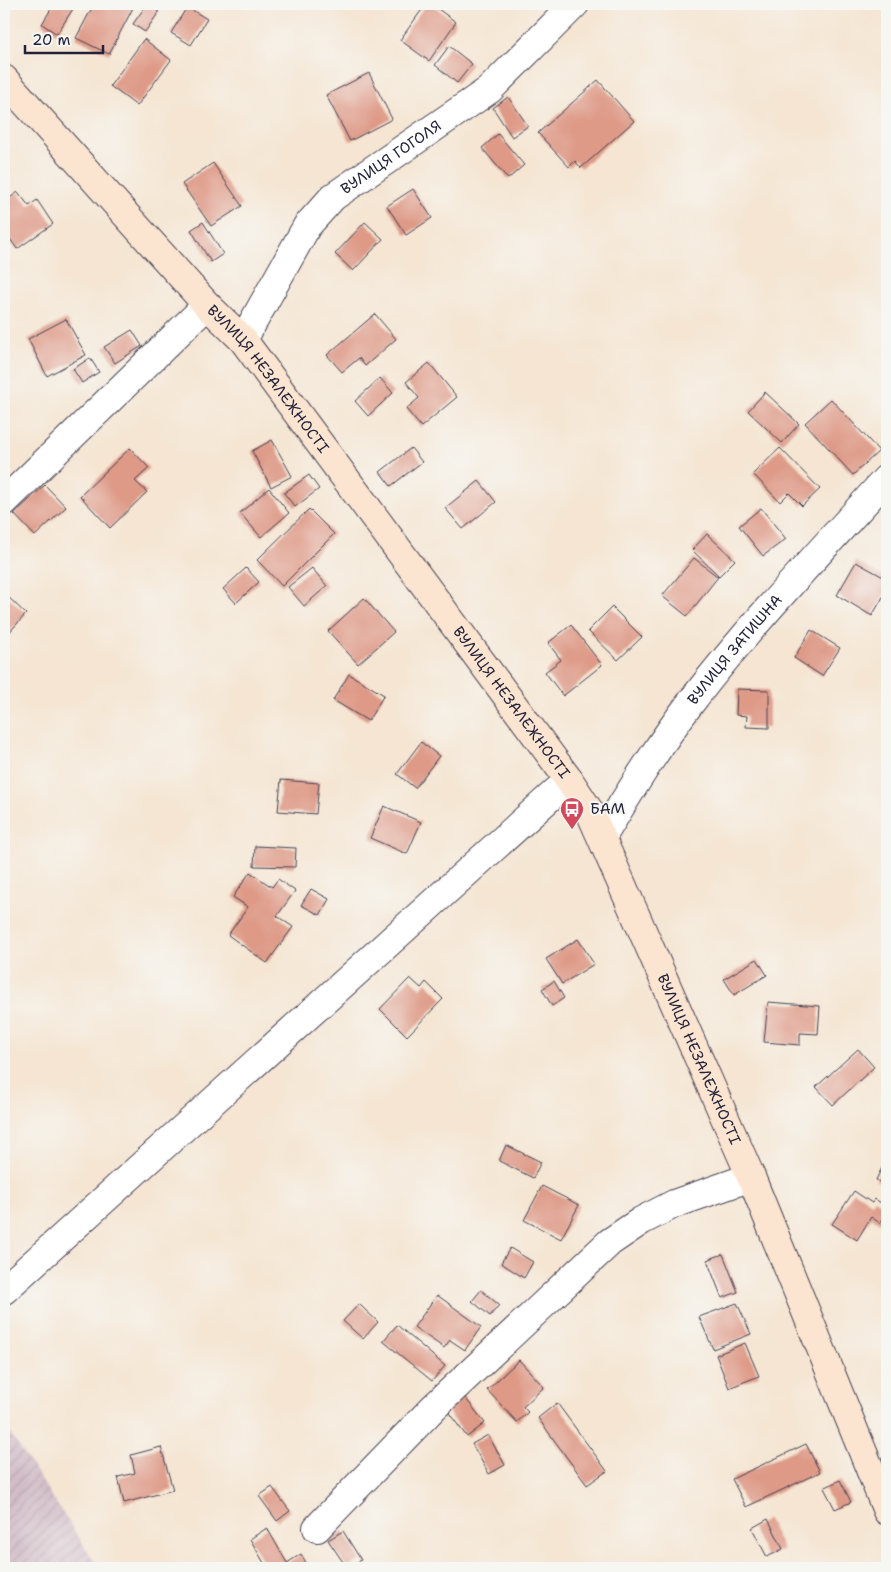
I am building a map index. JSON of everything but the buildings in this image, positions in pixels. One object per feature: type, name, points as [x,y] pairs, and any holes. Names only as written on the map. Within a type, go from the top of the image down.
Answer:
[{"type":"street","name":"ВУЛИЦЯ ГОГОЛЯ","points":[[243,340],[307,226],[334,196],[489,90],[575,4]]},
{"type":"street","name":"ВУЛИЦЯ НЕЗАЛЕЖНОСТІ","points":[[4,80],[207,305],[243,340],[569,780],[590,812],[751,1177],[886,1503]]},
{"type":"street","points":[[4,502],[207,305]]},
{"type":"street","name":"ВУЛИЦЯ ЗАТИШНА","points":[[602,837],[650,760],[693,700],[780,597],[887,478]]},
{"type":"street","points":[[4,1290],[569,780]]},
{"type":"street","points":[[317,1528],[434,1407],[610,1242],[640,1221],[674,1204],[751,1177]]},
{"type":"shaded area","points":[[4,1424],[99,1568],[4,1568]]},
{"type":"place","name":"БАМ","points":[[572,830]]}]
